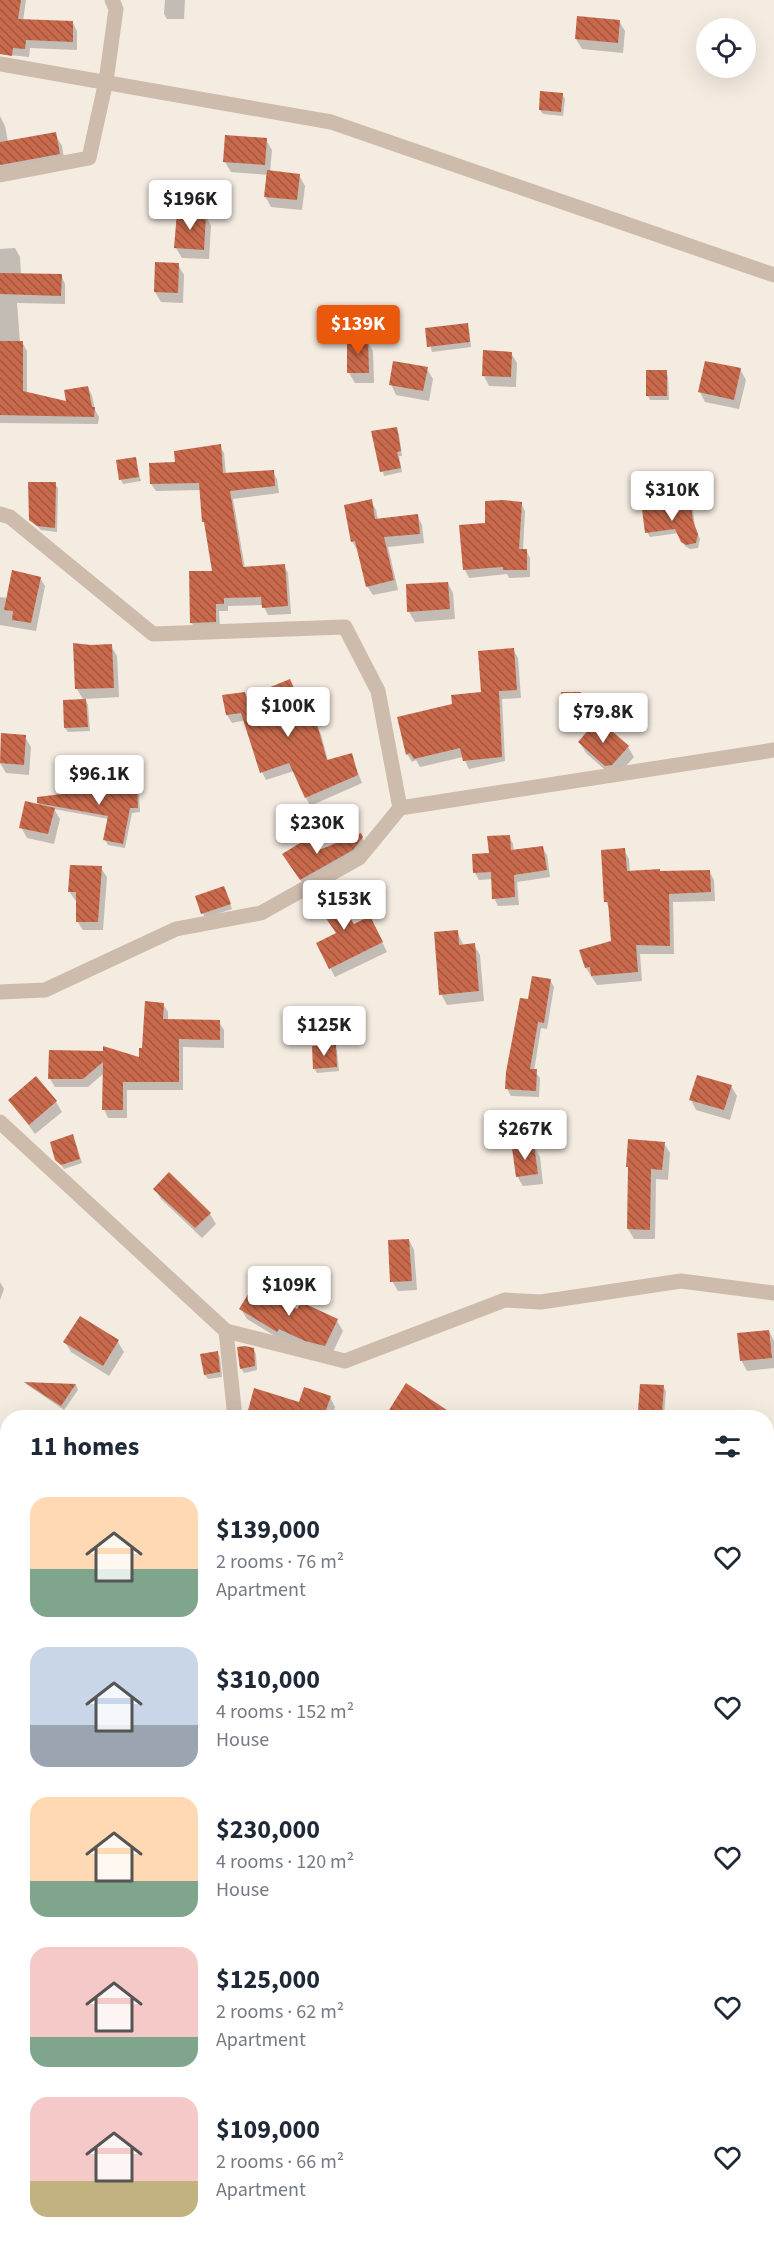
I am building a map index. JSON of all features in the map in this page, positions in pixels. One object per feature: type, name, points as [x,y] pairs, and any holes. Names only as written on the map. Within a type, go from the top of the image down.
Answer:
[{"type":"street","points":[[0,175],[89,158],[106,81],[116,9],[112,0]]},
{"type":"street","points":[[0,64],[331,122],[774,275]]},
{"type":"street","points":[[0,514],[10,517],[153,634],[345,627],[378,691],[400,808]]},
{"type":"street","points":[[0,992],[45,990],[176,929],[261,913],[359,858],[400,808],[774,750]]},
{"type":"street","points":[[0,1122],[226,1331],[345,1361],[505,1300],[541,1302],[681,1281],[774,1293]]},
{"type":"street","points":[[226,1331],[234,1410]]},
{"type":"building","points":[[0,0],[21,0],[18,19],[73,21],[73,42],[26,40],[25,49],[13,48],[12,56],[0,54]]},
{"type":"building","points":[[577,16],[620,20],[618,43],[575,39]]},
{"type":"building","points":[[540,91],[563,93],[561,112],[539,110]]},
{"type":"building","points":[[56,132],[60,154],[0,165],[0,142]]},
{"type":"building","points":[[225,135],[267,138],[265,165],[223,162]]},
{"type":"building","points":[[267,170],[300,174],[297,200],[264,197]]},
{"type":"building","points":[[177,212],[206,215],[204,250],[174,248]]},
{"type":"building","points":[[155,262],[179,263],[178,293],[154,292]]},
{"type":"building","points":[[0,273],[62,274],[61,296],[0,294]]},
{"type":"building","points":[[468,323],[470,342],[427,347],[425,328]]},
{"type":"building","points":[[347,339],[368,339],[369,373],[347,373]]},
{"type":"building","points":[[0,341],[23,341],[23,391],[66,401],[64,390],[88,386],[92,407],[95,407],[94,417],[0,415]]},
{"type":"building","points":[[483,350],[512,352],[511,377],[482,376]]},
{"type":"building","points":[[393,361],[428,367],[423,391],[389,385]]},
{"type":"building","points":[[705,361],[741,368],[734,400],[698,392]]},
{"type":"building","points":[[646,370],[667,370],[667,396],[646,396]]},
{"type":"building","points":[[397,427],[401,451],[397,452],[401,468],[380,472],[371,431]]},
{"type":"building","points":[[221,444],[223,473],[274,470],[275,486],[230,491],[243,567],[285,564],[288,606],[262,608],[261,597],[224,598],[224,604],[216,604],[216,622],[190,623],[189,571],[212,571],[204,522],[202,522],[199,483],[150,484],[149,463],[175,462],[174,451]]},
{"type":"building","points":[[136,457],[139,477],[119,480],[116,460]]},
{"type":"building","points":[[28,482],[56,482],[55,528],[37,526],[29,520]]},
{"type":"building","points":[[372,499],[375,519],[418,514],[420,534],[384,537],[394,580],[366,587],[355,541],[351,542],[344,505]]},
{"type":"building","points":[[485,501],[522,502],[519,549],[527,549],[527,570],[503,570],[503,567],[463,570],[459,525],[485,523]]},
{"type":"building","points":[[691,505],[693,521],[698,534],[696,543],[686,545],[681,542],[675,529],[645,533],[642,509]]},
{"type":"building","points":[[12,570],[41,577],[31,623],[12,620],[13,611],[4,610]]},
{"type":"building","points":[[448,582],[450,609],[407,612],[406,584]]},
{"type":"building","points":[[73,643],[112,644],[114,688],[75,689]]},
{"type":"building","points":[[514,648],[517,690],[499,691],[502,757],[463,761],[460,748],[414,759],[410,753],[406,755],[397,717],[452,704],[451,695],[481,692],[478,651]]},
{"type":"building","points":[[290,679],[311,726],[317,724],[327,760],[352,753],[358,775],[305,798],[289,763],[260,773],[241,713],[226,715],[222,695],[245,692],[246,697]]},
{"type":"building","points":[[561,692],[581,692],[582,711],[562,712]]},
{"type":"building","points":[[86,699],[88,727],[64,728],[63,700]]},
{"type":"building","points":[[598,719],[629,746],[612,765],[605,766],[578,742]]},
{"type":"building","points":[[1,733],[26,735],[24,765],[0,763]]},
{"type":"building","points":[[64,782],[83,786],[82,792],[137,787],[138,808],[130,808],[123,844],[103,840],[108,816],[37,803],[37,797],[62,794]]},
{"type":"building","points":[[25,801],[55,808],[48,834],[19,828]]},
{"type":"building","points":[[361,833],[363,837],[353,850],[300,880],[282,854],[310,837],[319,850]]},
{"type":"building","points":[[510,835],[511,850],[543,846],[547,870],[514,875],[515,897],[492,899],[491,872],[473,873],[472,854],[489,853],[487,836]]},
{"type":"building","points":[[625,848],[627,871],[710,870],[711,892],[669,894],[670,946],[636,945],[638,972],[591,976],[590,967],[585,968],[579,950],[611,941],[608,902],[604,902],[601,850]]},
{"type":"building","points":[[70,865],[102,866],[98,922],[76,922],[76,892],[68,892]]},
{"type":"building","points":[[224,886],[231,904],[201,914],[195,896]]},
{"type":"building","points":[[329,886],[354,924],[370,916],[383,942],[329,969],[316,943],[336,933],[311,896]]},
{"type":"building","points":[[458,930],[459,945],[475,943],[479,991],[439,995],[434,932]]},
{"type":"building","points":[[532,976],[551,979],[544,1023],[538,1022],[530,1069],[537,1069],[536,1091],[505,1089],[520,998],[528,999]]},
{"type":"building","points":[[145,1001],[164,1003],[163,1019],[220,1020],[220,1040],[179,1039],[179,1082],[123,1082],[123,1110],[102,1110],[103,1062],[83,1079],[48,1079],[49,1050],[103,1051],[103,1046],[139,1057],[139,1048],[142,1048]]},
{"type":"building","points":[[336,1045],[337,1067],[313,1069],[312,1046]]},
{"type":"building","points":[[697,1075],[732,1085],[724,1110],[689,1100]]},
{"type":"building","points":[[36,1076],[57,1101],[29,1125],[8,1100]]},
{"type":"building","points":[[73,1134],[80,1159],[61,1165],[55,1160],[50,1142]]},
{"type":"building","points":[[628,1139],[665,1142],[662,1170],[651,1169],[650,1230],[627,1229]]},
{"type":"building","points":[[534,1145],[538,1174],[516,1177],[512,1148]]},
{"type":"building","points":[[169,1172],[211,1213],[195,1228],[153,1189]]},
{"type":"building","points":[[409,1239],[412,1281],[390,1282],[388,1240]]},
{"type":"building","points":[[255,1283],[297,1309],[301,1302],[338,1319],[325,1346],[305,1341],[279,1329],[277,1332],[239,1309]]},
{"type":"building","points":[[80,1316],[119,1340],[103,1366],[63,1342]]},
{"type":"building","points":[[769,1330],[772,1358],[740,1361],[737,1333]]},
{"type":"building","points":[[237,1347],[254,1348],[255,1366],[240,1369]]},
{"type":"building","points":[[218,1351],[220,1372],[204,1375],[200,1354]]},
{"type":"building","points":[[24,1382],[76,1384],[61,1406]]},
{"type":"building","points":[[406,1383],[447,1410],[389,1410]]},
{"type":"building","points":[[640,1384],[664,1385],[662,1410],[638,1410]]},
{"type":"building","points":[[304,1387],[331,1396],[326,1410],[248,1410],[254,1388],[299,1402]]}]
